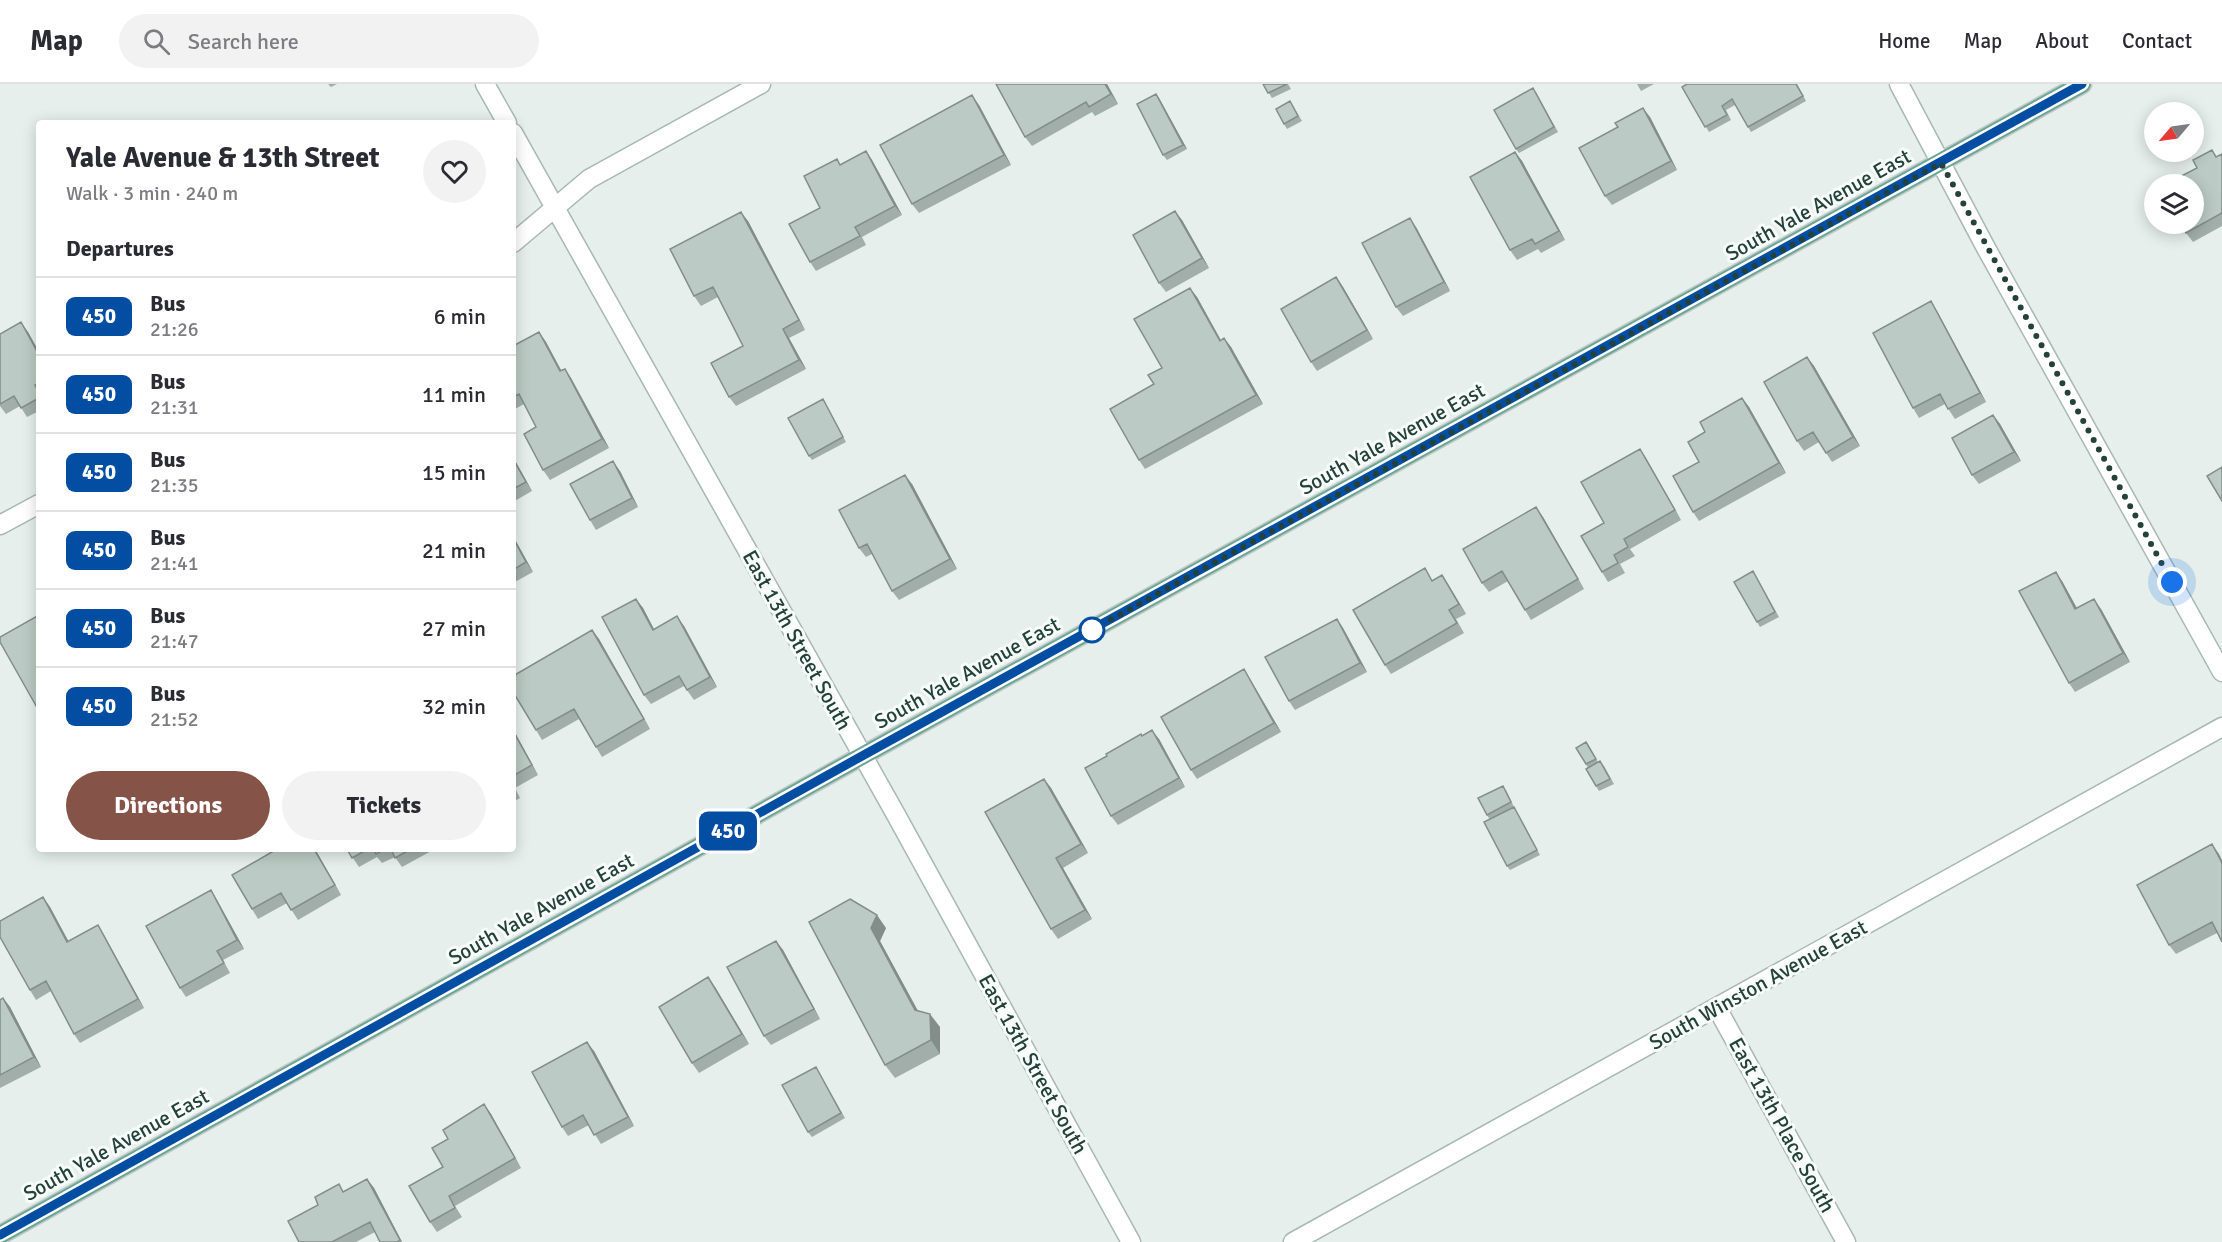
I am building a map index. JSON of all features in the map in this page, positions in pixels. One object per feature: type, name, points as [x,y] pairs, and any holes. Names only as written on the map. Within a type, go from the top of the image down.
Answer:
[{"type":"main road","name":"South Yale Avenue East","points":[[0,1235],[862,756],[2082,84]]},
{"type":"street","points":[[485,84],[505,120]]},
{"type":"street","points":[[516,240],[589,179],[761,84]]},
{"type":"street","points":[[1899,84],[2222,672]]},
{"type":"street","name":"East 13th Street South","points":[[516,138],[1131,1242]]},
{"type":"street","points":[[0,525],[36,506]]},
{"type":"street","name":"South Winston Avenue East","points":[[1293,1242],[2222,727]]},
{"type":"street","name":"East 13th Place South","points":[[1717,1008],[1846,1242]]},
{"type":"building","points":[[996,84],[1105,84],[1111,94],[1089,107],[1086,102],[1025,137]]},
{"type":"building","points":[[1263,84],[1287,84],[1268,93]]},
{"type":"building","points":[[1687,84],[1796,84],[1803,96],[1748,127],[1732,99],[1722,106],[1727,115],[1705,127],[1682,87]]},
{"type":"building","points":[[1533,88],[1554,127],[1516,149],[1494,110]]},
{"type":"building","points":[[1156,94],[1183,145],[1163,155],[1137,104]]},
{"type":"building","points":[[972,95],[1004,155],[912,204],[880,145]]},
{"type":"building","points":[[1290,101],[1298,116],[1284,124],[1276,109]]},
{"type":"building","points":[[1643,108],[1671,161],[1605,196],[1579,148],[1618,127],[1615,123]]},
{"type":"building","points":[[2212,150],[2216,157],[2222,154],[2222,213],[2204,223],[2204,174],[2185,174],[2197,168],[2194,162],[2204,162],[2204,154]]},
{"type":"building","points":[[866,151],[895,206],[855,227],[860,236],[810,262],[789,224],[820,208],[804,176],[837,159],[840,165]]},
{"type":"building","points":[[1515,152],[1559,231],[1535,244],[1532,239],[1510,250],[1470,177]]},
{"type":"building","points":[[1175,211],[1202,258],[1159,283],[1133,235]]},
{"type":"building","points":[[741,212],[799,320],[783,329],[799,360],[729,397],[711,363],[743,346],[713,287],[694,296],[670,249]]},
{"type":"building","points":[[1410,218],[1444,282],[1396,307],[1362,243]]},
{"type":"building","points":[[1336,277],[1367,330],[1311,362],[1281,309]]},
{"type":"building","points":[[1190,288],[1220,341],[1224,338],[1256,395],[1139,460],[1110,409],[1154,384],[1148,375],[1162,368],[1134,319]]},
{"type":"building","points":[[1931,301],[1980,393],[1948,409],[1940,394],[1913,408],[1873,333]]},
{"type":"building","points":[[21,322],[36,350],[36,400],[21,408],[14,396],[0,404],[0,334]]},
{"type":"building","points":[[539,332],[560,371],[565,369],[602,439],[543,470],[524,434],[536,427],[519,394],[516,396],[516,344]]},
{"type":"building","points":[[1807,357],[1853,437],[1826,453],[1813,432],[1797,441],[1764,382]]},
{"type":"building","points":[[1742,398],[1779,463],[1693,512],[1673,476],[1699,462],[1688,442],[1705,432],[1700,422]]},
{"type":"building","points":[[823,399],[843,437],[809,456],[788,418]]},
{"type":"building","points":[[1993,415],[2014,452],[1972,475],[1952,438]]},
{"type":"building","points":[[1640,449],[1675,510],[1624,539],[1628,547],[1614,555],[1618,563],[1602,572],[1581,536],[1604,523],[1581,482]]},
{"type":"building","points":[[613,461],[632,498],[590,520],[570,484]]},
{"type":"building","points":[[516,464],[526,482],[516,487]]},
{"type":"building","points":[[2222,467],[2222,501],[2207,476]]},
{"type":"building","points":[[905,475],[950,559],[892,591],[867,544],[859,548],[839,510]]},
{"type":"building","points":[[1536,507],[1578,579],[1525,610],[1502,571],[1482,583],[1463,549]]},
{"type":"building","points":[[516,544],[526,562],[516,568]]},
{"type":"building","points":[[1425,568],[1432,581],[1442,575],[1459,604],[1449,610],[1457,623],[1385,665],[1353,610]]},
{"type":"building","points":[[1753,571],[1775,612],[1757,622],[1734,582]]},
{"type":"building","points":[[2056,572],[2075,609],[2094,599],[2123,653],[2069,683],[2019,591]]},
{"type":"building","points":[[636,599],[653,630],[677,616],[710,677],[687,690],[679,676],[644,695],[602,617]]},
{"type":"building","points":[[36,617],[36,706],[0,642],[0,637]]},
{"type":"building","points":[[1337,619],[1360,663],[1289,701],[1265,657]]},
{"type":"building","points":[[592,630],[644,719],[596,747],[574,709],[536,730],[516,697],[516,674]]},
{"type":"building","points":[[1244,669],[1274,723],[1191,770],[1161,717]]},
{"type":"building","points":[[1152,730],[1179,778],[1111,816],[1085,768],[1141,734],[1142,736]]},
{"type":"building","points":[[516,736],[532,765],[516,774]]},
{"type":"building","points":[[1586,742],[1596,759],[1586,764],[1576,748]]},
{"type":"building","points":[[1600,761],[1610,779],[1596,786],[1586,769]]},
{"type":"building","points":[[1044,779],[1081,844],[1056,858],[1085,910],[1051,929],[985,812]]},
{"type":"building","points":[[1503,786],[1511,802],[1487,815],[1478,798]]},
{"type":"building","points":[[1514,807],[1537,850],[1507,866],[1484,822]]},
{"type":"building","points":[[2212,844],[2222,863],[2222,942],[2212,922],[2169,945],[2137,885]]},
{"type":"building","points":[[272,852],[316,852],[335,885],[291,910],[281,893],[252,909],[232,875]]},
{"type":"building","points":[[349,852],[363,852],[352,858]]},
{"type":"building","points":[[392,852],[406,852],[395,858]]},
{"type":"building","points":[[211,890],[237,940],[217,951],[224,963],[180,988],[146,926]]},
{"type":"building","points":[[43,897],[67,942],[98,925],[138,999],[74,1034],[46,981],[30,990],[0,937],[0,921]]},
{"type":"building","points":[[850,899],[877,915],[871,928],[915,1010],[930,1014],[931,1040],[885,1065],[809,922]]},
{"type":"building","points":[[776,941],[814,1009],[764,1036],[727,967]]},
{"type":"building","points":[[708,977],[742,1034],[692,1063],[659,1007]]},
{"type":"building","points":[[3,998],[34,1057],[0,1075],[0,1000]]},
{"type":"building","points":[[587,1042],[628,1117],[594,1135],[583,1115],[562,1127],[532,1072]]},
{"type":"building","points":[[816,1067],[841,1113],[808,1132],[782,1085]]},
{"type":"building","points":[[484,1104],[515,1158],[449,1196],[455,1208],[430,1222],[409,1186],[443,1167],[432,1148],[448,1139],[443,1130]]},
{"type":"building","points":[[367,1179],[400,1240],[380,1242],[370,1222],[332,1242],[299,1242],[288,1221],[318,1205],[315,1197],[339,1184],[343,1192]]},
{"type":"bus line","name":"450","points":[[0,1235],[862,756],[2082,84]]},
{"type":"route","points":[[1092,630],[1941,163],[2172,582]]}]
